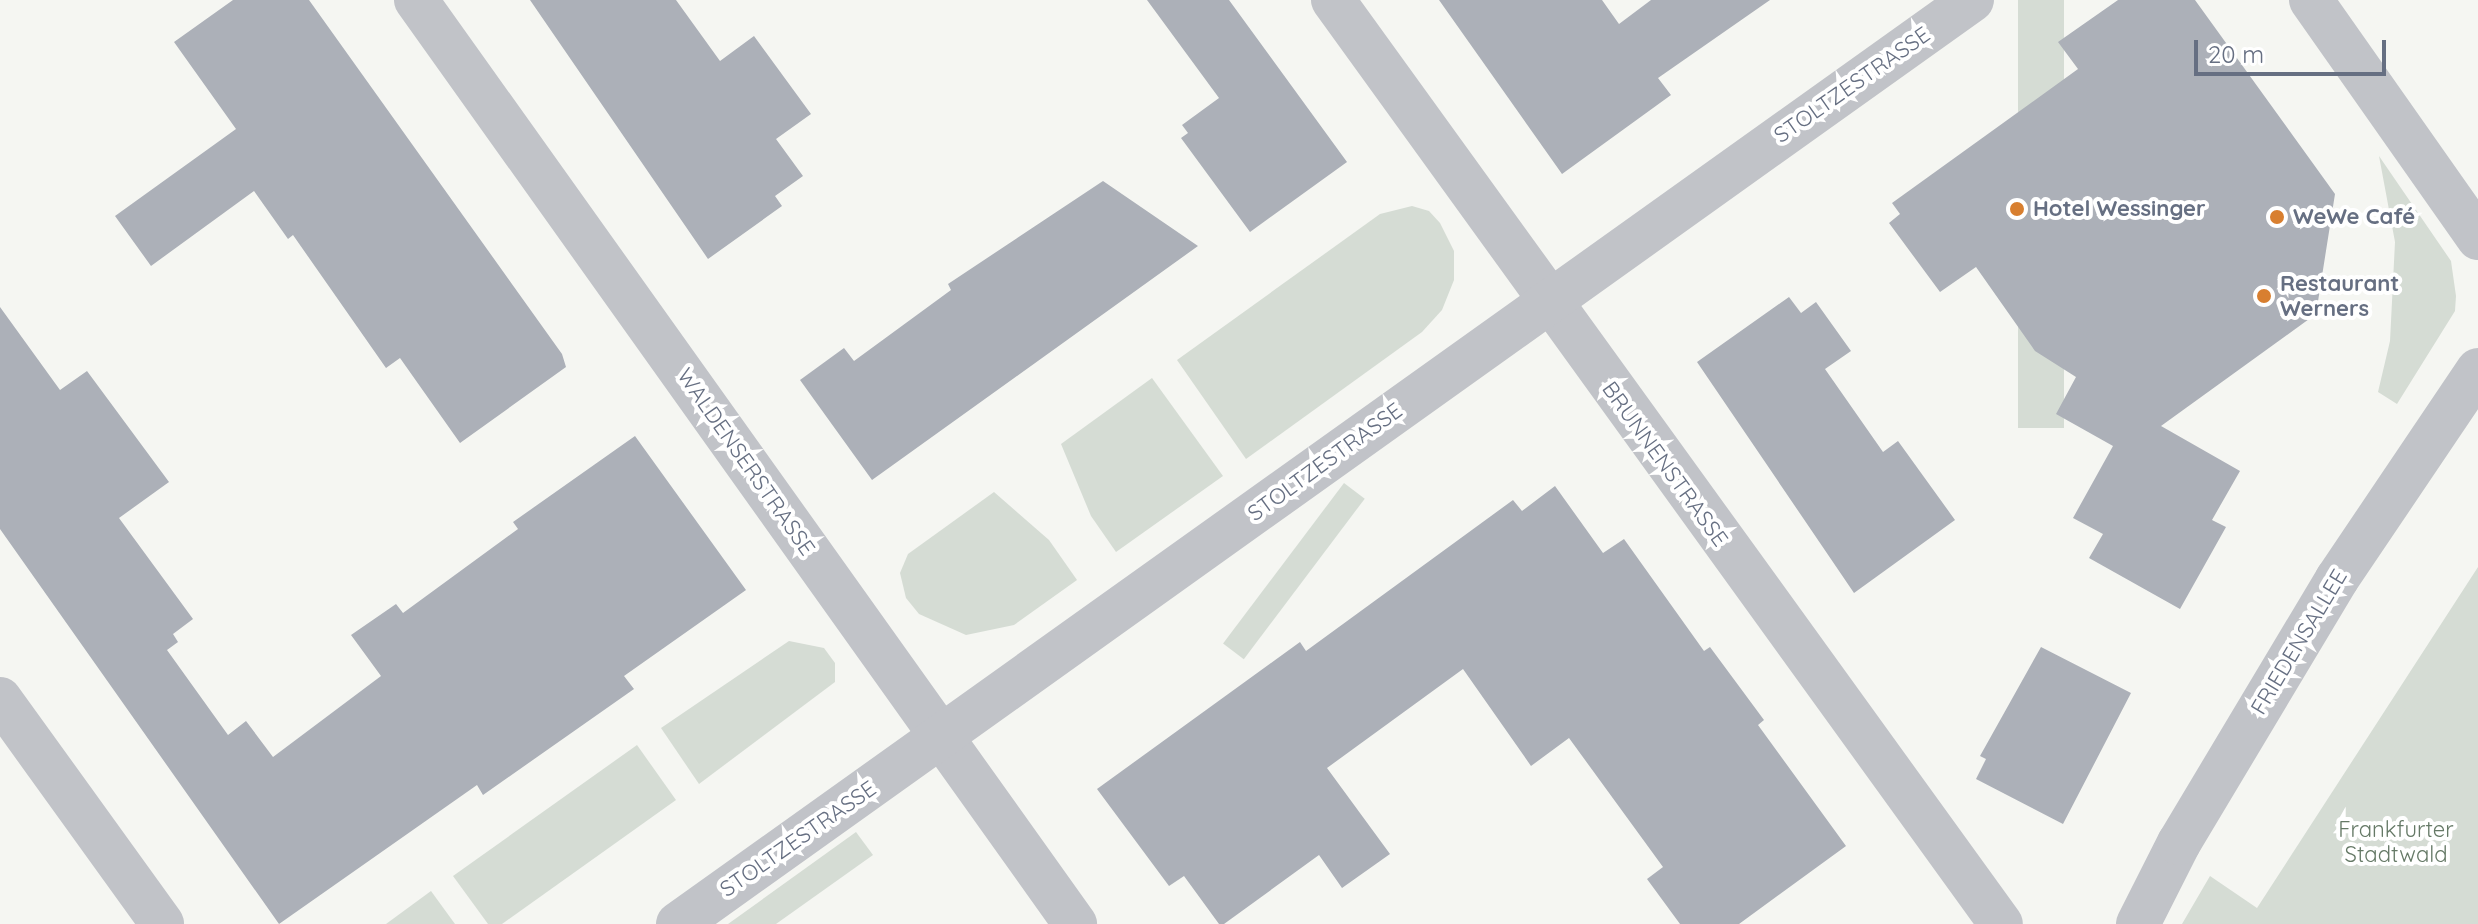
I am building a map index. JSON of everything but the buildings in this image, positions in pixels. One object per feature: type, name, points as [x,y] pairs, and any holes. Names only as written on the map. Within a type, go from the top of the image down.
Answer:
[{"type":"street","name":"WALDENSERSTRASSE","points":[[416,0],[1075,924]]},
{"type":"street","name":"BRUNNENSTRASSE","points":[[1333,0],[2001,924]]},
{"type":"street","name":"STOLTZESTRASSE","points":[[678,924],[1972,0]]},
{"type":"street","points":[[2311,0],[2478,238]]},
{"type":"street","name":"FRIEDENSALLEE","points":[[2138,924],[2179,843],[2351,557],[2478,370]]},
{"type":"street","points":[[0,699],[162,924]]},
{"type":"green space","points":[[2018,0],[2064,0],[2064,428],[2018,428]]},
{"type":"green space","points":[[2379,156],[2451,261],[2456,296],[2455,311],[2397,404],[2378,392],[2390,341],[2395,242]]},
{"type":"green space","points":[[1412,206],[1429,211],[1440,223],[1454,251],[1454,280],[1442,310],[1422,332],[1246,459],[1177,360],[1380,214]]},
{"type":"green space","points":[[1152,378],[1223,476],[1116,552],[1091,516],[1061,444]]},
{"type":"green space","points":[[1344,483],[1365,499],[1244,659],[1223,644]]},
{"type":"green space","points":[[994,492],[1049,540],[1077,580],[1014,625],[966,635],[919,614],[906,598],[900,573],[908,554]]},
{"type":"green space","name":"Frankfurter Stadtwald","points":[[2478,567],[2478,924],[2182,924],[2210,876],[2257,908]]},
{"type":"green space","points":[[789,641],[824,648],[835,663],[835,682],[699,784],[661,728]]},
{"type":"green space","points":[[637,745],[676,800],[502,924],[488,924],[453,876]]},
{"type":"green space","points":[[856,832],[873,855],[776,924],[728,924]]},
{"type":"green space","points":[[431,891],[455,924],[386,924]]},
{"type":"place","name":"Hotel Wessinger","points":[[2017,209]]},
{"type":"place","name":"WeWe Café","points":[[2277,217]]},
{"type":"place","name":"Restaurant Werners","points":[[2264,296]]}]
